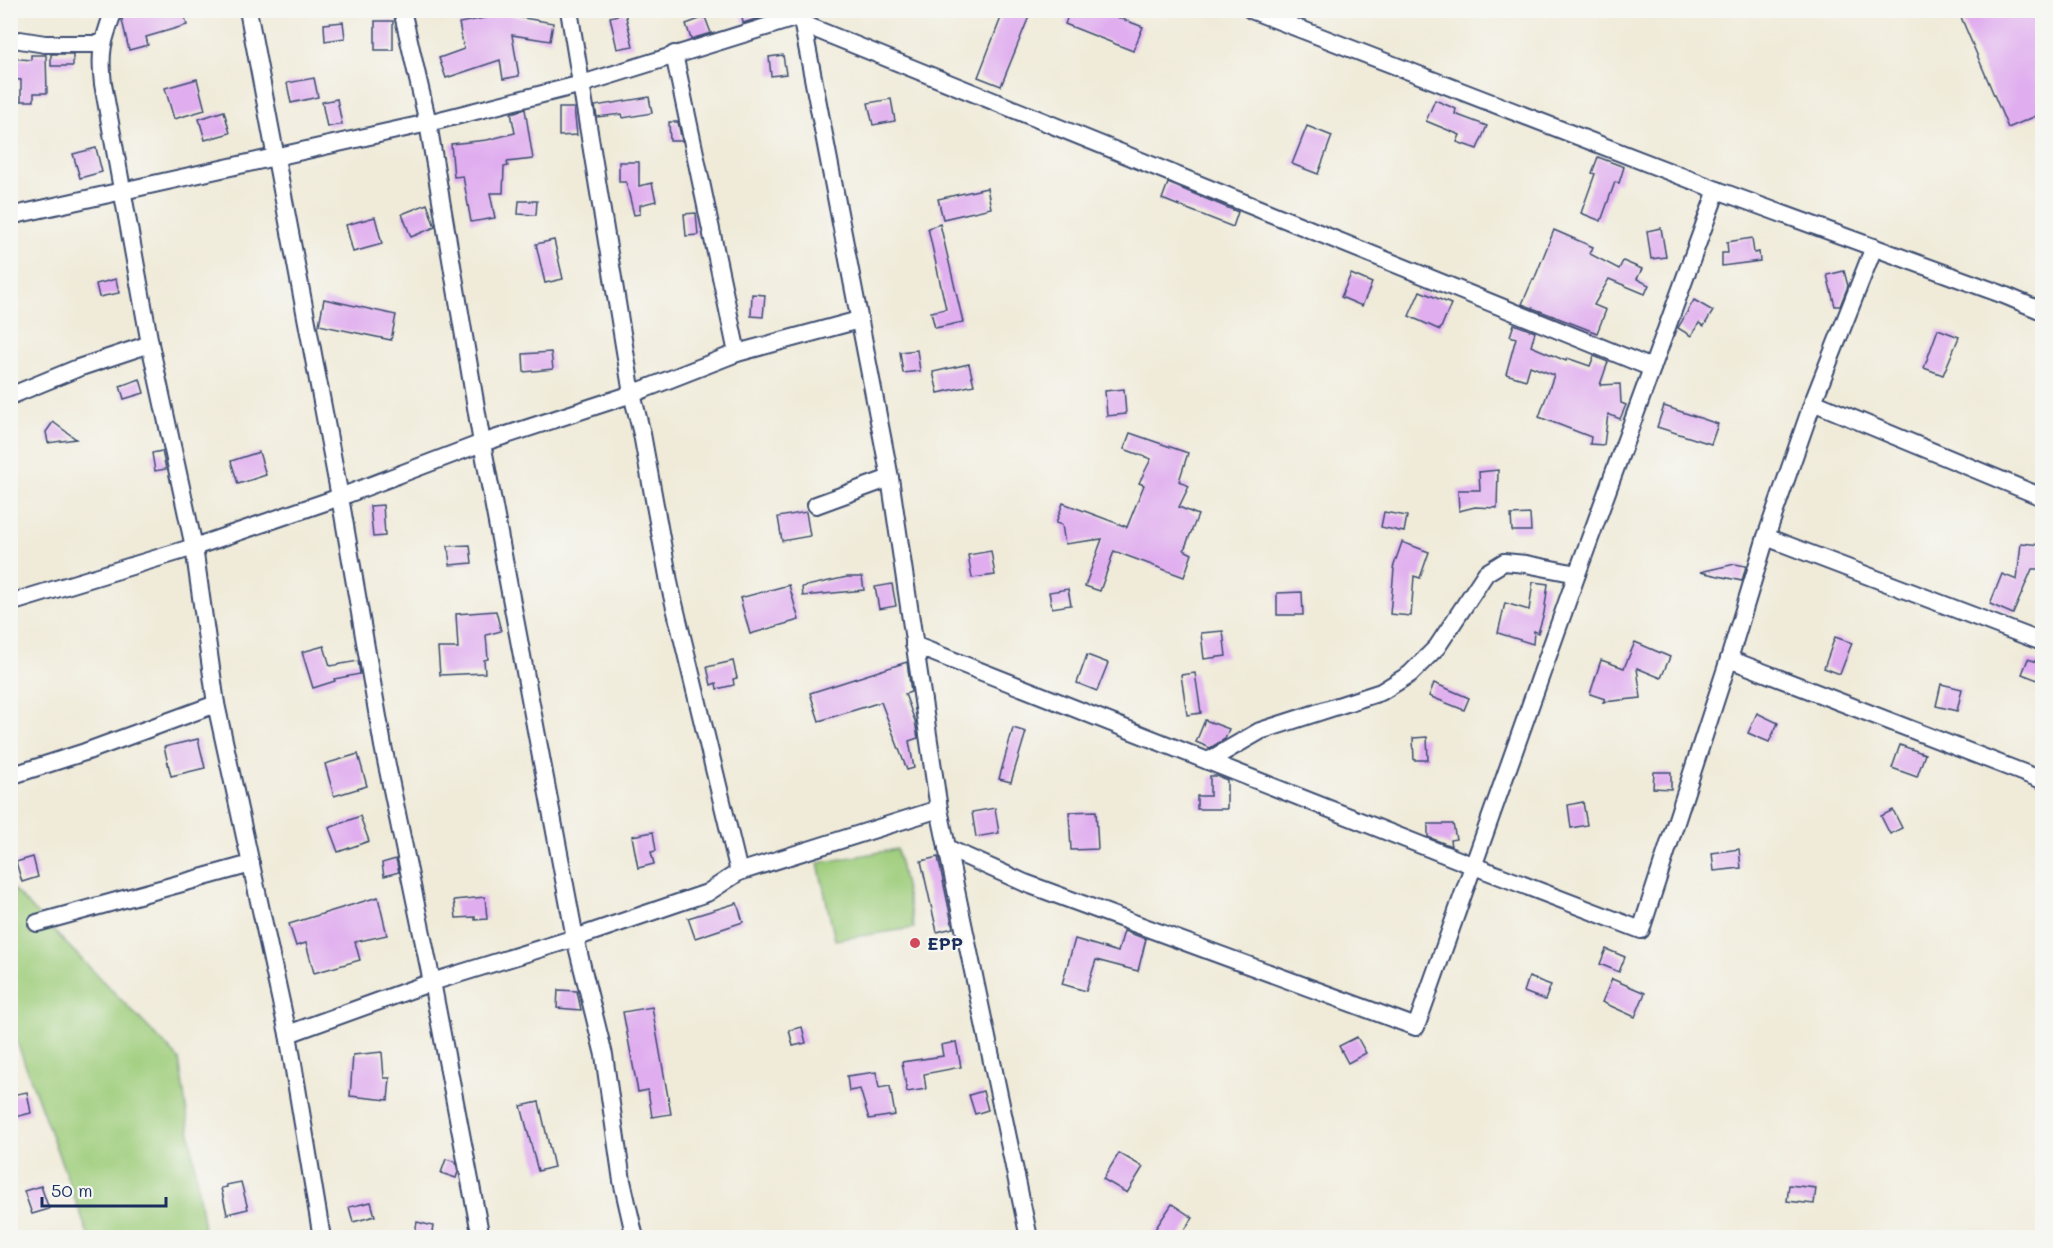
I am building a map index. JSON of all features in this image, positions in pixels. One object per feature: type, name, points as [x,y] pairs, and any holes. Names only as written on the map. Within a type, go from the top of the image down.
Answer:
[{"type":"street","points":[[114,10],[102,44],[100,62],[121,192],[150,344],[194,547],[216,704],[288,1034],[322,1238]]},
{"type":"street","points":[[248,10],[340,497],[382,746],[432,982],[481,1238]]},
{"type":"street","points":[[402,10],[428,123],[482,443],[575,938],[604,1054],[622,1181],[635,1238]]},
{"type":"street","points":[[568,10],[632,394],[642,434],[670,586],[739,872]]},
{"type":"street","points":[[1251,10],[1717,190],[2043,311]]},
{"type":"street","points":[[10,216],[428,123],[582,84],[801,17],[1652,368]]},
{"type":"street","points":[[801,17],[890,478],[939,809],[1029,1238]]},
{"type":"street","points":[[20,40],[45,44],[102,44]]},
{"type":"street","points":[[674,54],[737,353]]},
{"type":"street","points":[[947,848],[1025,883],[1416,1027],[1576,574],[1717,190]]},
{"type":"street","points":[[914,645],[1474,867],[1641,930],[1730,658],[1766,537],[1813,402],[1874,247]]},
{"type":"street","points":[[10,603],[194,547],[340,497],[482,443],[632,394],[737,353],[859,320]]},
{"type":"street","points":[[10,396],[78,368],[150,344]]},
{"type":"street","points":[[1813,402],[2043,497]]},
{"type":"street","points":[[816,505],[890,478]]},
{"type":"street","points":[[1766,537],[2043,642]]},
{"type":"street","points":[[1208,761],[1260,730],[1381,692],[1410,674],[1437,647],[1486,573],[1504,562],[1576,574]]},
{"type":"street","points":[[1730,658],[2043,780]]},
{"type":"street","points":[[10,776],[85,752],[216,704]]},
{"type":"street","points":[[288,1034],[432,982],[575,938],[707,893],[739,872],[939,809]]},
{"type":"street","points":[[37,923],[250,864]]},
{"type":"green space","points":[[897,849],[914,928],[835,940],[818,863]]},
{"type":"green space","points":[[10,886],[179,1059],[205,1237],[89,1237],[11,1026]]},
{"type":"building","points":[[124,10],[183,10],[187,25],[146,37],[148,45],[129,50],[122,20]]},
{"type":"building","points":[[493,10],[512,10],[513,16],[553,23],[550,41],[512,35],[519,76],[503,79],[500,60],[446,78],[439,58],[464,49],[459,23],[495,16]]},
{"type":"building","points":[[741,10],[781,10],[781,11],[743,23]]},
{"type":"building","points":[[1004,10],[1021,10],[1030,14],[1001,86],[978,77]]},
{"type":"building","points":[[1070,10],[1099,10],[1143,27],[1133,51],[1065,24]]},
{"type":"building","points":[[1958,10],[2043,10],[2043,113],[2008,128]]},
{"type":"building","points":[[625,13],[633,46],[617,49],[610,17]]},
{"type":"building","points":[[705,17],[711,33],[691,39],[686,24]]},
{"type":"building","points":[[375,21],[393,21],[393,50],[375,50]]},
{"type":"building","points":[[343,22],[345,38],[325,41],[324,24]]},
{"type":"building","points":[[51,54],[73,54],[73,66],[51,66]]},
{"type":"building","points":[[31,55],[46,55],[47,93],[34,93],[34,101],[21,101],[21,80],[10,79],[10,58],[31,60]]},
{"type":"building","points":[[783,55],[786,74],[771,76],[769,57]]},
{"type":"building","points":[[314,78],[318,97],[291,103],[287,83]]},
{"type":"building","points":[[197,79],[205,110],[174,119],[165,88]]},
{"type":"building","points":[[649,97],[652,113],[623,118],[622,114],[597,117],[595,106]]},
{"type":"building","points":[[337,99],[342,124],[327,127],[322,102]]},
{"type":"building","points":[[891,99],[895,121],[873,125],[868,103]]},
{"type":"building","points":[[1435,100],[1456,109],[1455,114],[1487,126],[1477,149],[1457,142],[1460,135],[1426,121]]},
{"type":"building","points":[[559,108],[574,108],[577,135],[559,136]]},
{"type":"building","points":[[525,109],[533,159],[507,162],[508,166],[504,167],[503,193],[490,193],[495,218],[471,222],[463,176],[454,177],[451,144],[487,140],[515,133],[511,113]]},
{"type":"building","points":[[224,111],[230,133],[205,140],[199,119]]},
{"type":"building","points":[[669,122],[678,122],[682,141],[670,141]]},
{"type":"building","points":[[1307,126],[1332,136],[1318,174],[1292,164]]},
{"type":"building","points":[[96,148],[102,172],[80,178],[73,154]]},
{"type":"building","points":[[1598,157],[1624,167],[1619,183],[1615,182],[1601,221],[1581,213],[1595,174],[1592,173]]},
{"type":"building","points":[[619,162],[639,162],[639,186],[652,183],[656,201],[640,205],[640,214],[634,215],[626,182],[619,182]]},
{"type":"building","points":[[1168,183],[1238,212],[1233,227],[1162,199]]},
{"type":"building","points":[[987,188],[991,208],[943,219],[938,199]]},
{"type":"building","points":[[519,201],[537,201],[536,215],[518,214]]},
{"type":"building","points":[[427,204],[435,227],[411,237],[402,214]]},
{"type":"building","points":[[696,213],[698,235],[686,236],[684,214]]},
{"type":"building","points":[[375,217],[382,244],[353,252],[346,225]]},
{"type":"building","points":[[940,224],[963,322],[935,328],[931,312],[946,309],[928,228]]},
{"type":"building","points":[[1661,228],[1666,257],[1651,259],[1647,231]]},
{"type":"building","points":[[1554,230],[1593,247],[1590,254],[1619,269],[1623,261],[1642,269],[1637,279],[1649,285],[1645,294],[1609,279],[1594,305],[1606,310],[1597,333],[1522,304]]},
{"type":"building","points":[[1752,238],[1754,253],[1759,252],[1760,261],[1722,266],[1722,253],[1728,253],[1727,242]]},
{"type":"building","points":[[554,240],[563,279],[545,283],[536,244]]},
{"type":"building","points":[[1844,271],[1848,286],[1840,306],[1835,306],[1827,275]]},
{"type":"building","points":[[1351,274],[1372,283],[1362,306],[1341,297]]},
{"type":"building","points":[[116,279],[119,293],[99,297],[96,284]]},
{"type":"building","points":[[1420,291],[1451,304],[1440,330],[1409,316]]},
{"type":"building","points":[[752,294],[765,295],[763,317],[751,316]]},
{"type":"building","points":[[324,299],[396,315],[391,340],[319,325]]},
{"type":"building","points":[[1694,300],[1713,311],[1704,326],[1699,323],[1691,336],[1678,328]]},
{"type":"building","points":[[1514,324],[1535,332],[1531,346],[1566,361],[1567,358],[1590,366],[1594,356],[1608,362],[1600,385],[1620,384],[1621,403],[1626,405],[1620,419],[1608,414],[1604,445],[1590,444],[1591,437],[1539,417],[1554,375],[1530,366],[1526,380],[1506,374],[1516,338],[1510,336]]},
{"type":"building","points":[[1938,329],[1959,337],[1943,375],[1924,368]]},
{"type":"building","points":[[917,350],[920,371],[903,373],[900,352]]},
{"type":"building","points":[[551,352],[553,369],[524,372],[523,354]]},
{"type":"building","points":[[969,364],[974,385],[938,393],[933,372]]},
{"type":"building","points":[[140,379],[144,393],[124,399],[120,386]]},
{"type":"building","points":[[1124,389],[1126,414],[1107,416],[1105,391]]},
{"type":"building","points":[[1664,406],[1718,424],[1711,444],[1657,427]]},
{"type":"building","points":[[53,422],[76,439],[48,443],[46,432]]},
{"type":"building","points":[[1130,433],[1188,453],[1179,481],[1189,486],[1179,507],[1198,515],[1184,550],[1192,554],[1184,577],[1114,551],[1100,591],[1085,586],[1102,539],[1065,544],[1062,525],[1056,523],[1063,503],[1127,527],[1144,485],[1139,483],[1151,459],[1124,449]]},
{"type":"building","points":[[162,451],[166,469],[155,471],[152,453]]},
{"type":"building","points":[[259,452],[266,475],[238,484],[231,461]]},
{"type":"building","points":[[1498,470],[1497,508],[1475,507],[1459,511],[1458,490],[1480,490],[1479,472]]},
{"type":"building","points":[[383,505],[385,536],[373,537],[370,506]]},
{"type":"building","points":[[806,512],[810,536],[782,541],[778,517]]},
{"type":"building","points":[[1384,512],[1407,516],[1404,532],[1381,527]]},
{"type":"building","points":[[1530,514],[1531,531],[1512,531],[1511,515]]},
{"type":"building","points":[[1402,542],[1429,552],[1420,578],[1414,576],[1411,616],[1390,614],[1393,568]]},
{"type":"building","points":[[2021,543],[2042,545],[2039,569],[2032,569],[2013,614],[1990,604],[2002,574],[2017,580]]},
{"type":"building","points":[[470,545],[472,563],[450,565],[448,546]]},
{"type":"building","points":[[991,551],[995,575],[972,578],[968,555]]},
{"type":"building","points":[[1735,564],[1746,566],[1742,581],[1700,572]]},
{"type":"building","points":[[847,577],[862,577],[864,590],[803,596],[802,587]]},
{"type":"building","points":[[1533,582],[1548,584],[1544,613],[1538,633],[1534,631],[1533,644],[1498,633],[1505,603],[1529,610]]},
{"type":"building","points":[[892,584],[896,606],[879,609],[875,587]]},
{"type":"building","points":[[789,585],[799,620],[750,634],[740,598]]},
{"type":"building","points":[[1068,589],[1071,605],[1052,608],[1049,592]]},
{"type":"building","points":[[1302,592],[1303,615],[1277,615],[1277,593]]},
{"type":"building","points":[[496,611],[501,631],[486,635],[488,659],[484,660],[485,673],[440,675],[438,648],[458,648],[456,614]]},
{"type":"building","points":[[1223,631],[1226,656],[1204,659],[1201,633]]},
{"type":"building","points":[[1835,637],[1852,643],[1840,674],[1824,668]]},
{"type":"building","points":[[1635,642],[1670,657],[1661,678],[1637,668],[1641,698],[1603,702],[1605,699],[1590,694],[1601,660],[1624,668]]},
{"type":"building","points":[[324,646],[330,666],[358,661],[360,674],[334,679],[335,681],[313,688],[302,652]]},
{"type":"building","points":[[1087,655],[1108,663],[1097,691],[1077,683]]},
{"type":"building","points":[[2028,659],[2043,664],[2043,682],[2022,674]]},
{"type":"building","points":[[733,661],[737,678],[733,679],[734,685],[717,689],[716,683],[711,685],[707,667]]},
{"type":"building","points":[[907,662],[911,692],[905,694],[915,721],[918,738],[909,741],[914,768],[907,770],[881,702],[819,721],[810,693]]},
{"type":"building","points":[[1195,673],[1201,713],[1187,715],[1181,675]]},
{"type":"building","points":[[1434,683],[1469,698],[1464,710],[1429,696]]},
{"type":"building","points":[[1941,684],[1962,689],[1957,711],[1936,706]]},
{"type":"building","points":[[1757,713],[1778,723],[1769,742],[1748,733]]},
{"type":"building","points":[[1205,720],[1229,729],[1225,739],[1210,748],[1196,742]]},
{"type":"building","points":[[1013,728],[1026,732],[1011,782],[999,779]]},
{"type":"building","points":[[1427,737],[1428,760],[1414,760],[1413,738]]},
{"type":"building","points":[[198,739],[205,768],[171,776],[164,747]]},
{"type":"building","points":[[1900,745],[1925,754],[1917,777],[1892,768]]},
{"type":"building","points":[[358,754],[367,786],[334,796],[325,764]]},
{"type":"building","points":[[1654,772],[1671,772],[1671,789],[1653,788]]},
{"type":"building","points":[[1210,776],[1227,780],[1227,809],[1197,809],[1197,796],[1210,796]]},
{"type":"building","points":[[1583,802],[1587,825],[1571,828],[1568,805]]},
{"type":"building","points":[[995,808],[999,833],[976,837],[972,812]]},
{"type":"building","points":[[1893,810],[1902,828],[1890,834],[1881,816]]},
{"type":"building","points":[[1096,811],[1098,849],[1071,850],[1069,812]]},
{"type":"building","points":[[360,816],[369,841],[338,852],[329,828]]},
{"type":"building","points":[[1428,824],[1453,824],[1456,839],[1450,840],[1451,846],[1428,837]]},
{"type":"building","points":[[653,832],[656,851],[651,852],[654,864],[638,868],[632,836]]},
{"type":"building","points":[[1739,849],[1741,868],[1714,871],[1712,853]]},
{"type":"building","points":[[33,857],[38,877],[22,882],[16,862]]},
{"type":"building","points":[[938,857],[953,928],[937,932],[921,861]]},
{"type":"building","points":[[396,859],[399,872],[384,876],[382,863]]},
{"type":"building","points":[[378,897],[387,935],[355,942],[360,960],[314,973],[306,943],[296,946],[289,924]]},
{"type":"building","points":[[485,897],[487,919],[456,918],[454,900]]},
{"type":"building","points":[[737,903],[743,922],[695,938],[688,918]]},
{"type":"building","points":[[1124,931],[1146,939],[1138,971],[1096,960],[1086,991],[1062,984],[1075,939],[1118,952]]},
{"type":"building","points":[[1606,949],[1625,957],[1619,972],[1600,964]]},
{"type":"building","points":[[1529,977],[1551,985],[1545,1000],[1524,992]]},
{"type":"building","points":[[1612,979],[1645,993],[1635,1017],[1602,1002]]},
{"type":"building","points":[[558,990],[577,991],[581,1010],[557,1008]]},
{"type":"building","points":[[652,1007],[671,1114],[652,1117],[648,1090],[638,1092],[623,1012]]},
{"type":"building","points":[[802,1027],[806,1043],[793,1046],[789,1030]]},
{"type":"building","points":[[1357,1037],[1366,1053],[1348,1063],[1339,1046]]},
{"type":"building","points":[[956,1042],[961,1067],[924,1074],[926,1089],[907,1092],[902,1062],[943,1056],[941,1045]]},
{"type":"building","points":[[382,1052],[384,1078],[390,1078],[388,1100],[350,1096],[353,1055]]},
{"type":"building","points":[[876,1072],[879,1088],[890,1086],[895,1115],[869,1119],[860,1089],[849,1091],[847,1076]]},
{"type":"building","points":[[983,1091],[988,1110],[975,1114],[969,1095]]},
{"type":"building","points":[[27,1092],[31,1113],[15,1117],[11,1095]]},
{"type":"building","points":[[539,1102],[554,1167],[538,1171],[521,1106]]},
{"type":"building","points":[[1119,1153],[1143,1167],[1127,1193],[1103,1179]]},
{"type":"building","points":[[446,1159],[456,1162],[458,1172],[456,1178],[441,1173]]},
{"type":"building","points":[[241,1182],[248,1209],[227,1214],[221,1188]]},
{"type":"building","points":[[1789,1185],[1816,1188],[1814,1204],[1787,1201]]},
{"type":"building","points":[[41,1186],[49,1209],[32,1214],[24,1191]]},
{"type":"building","points":[[371,1202],[375,1216],[353,1222],[349,1207]]},
{"type":"building","points":[[1172,1204],[1193,1218],[1179,1238],[1149,1238]]},
{"type":"building","points":[[417,1222],[433,1226],[431,1238],[414,1238]]},
{"type":"place","name":"EPP","points":[[915,943]]}]
